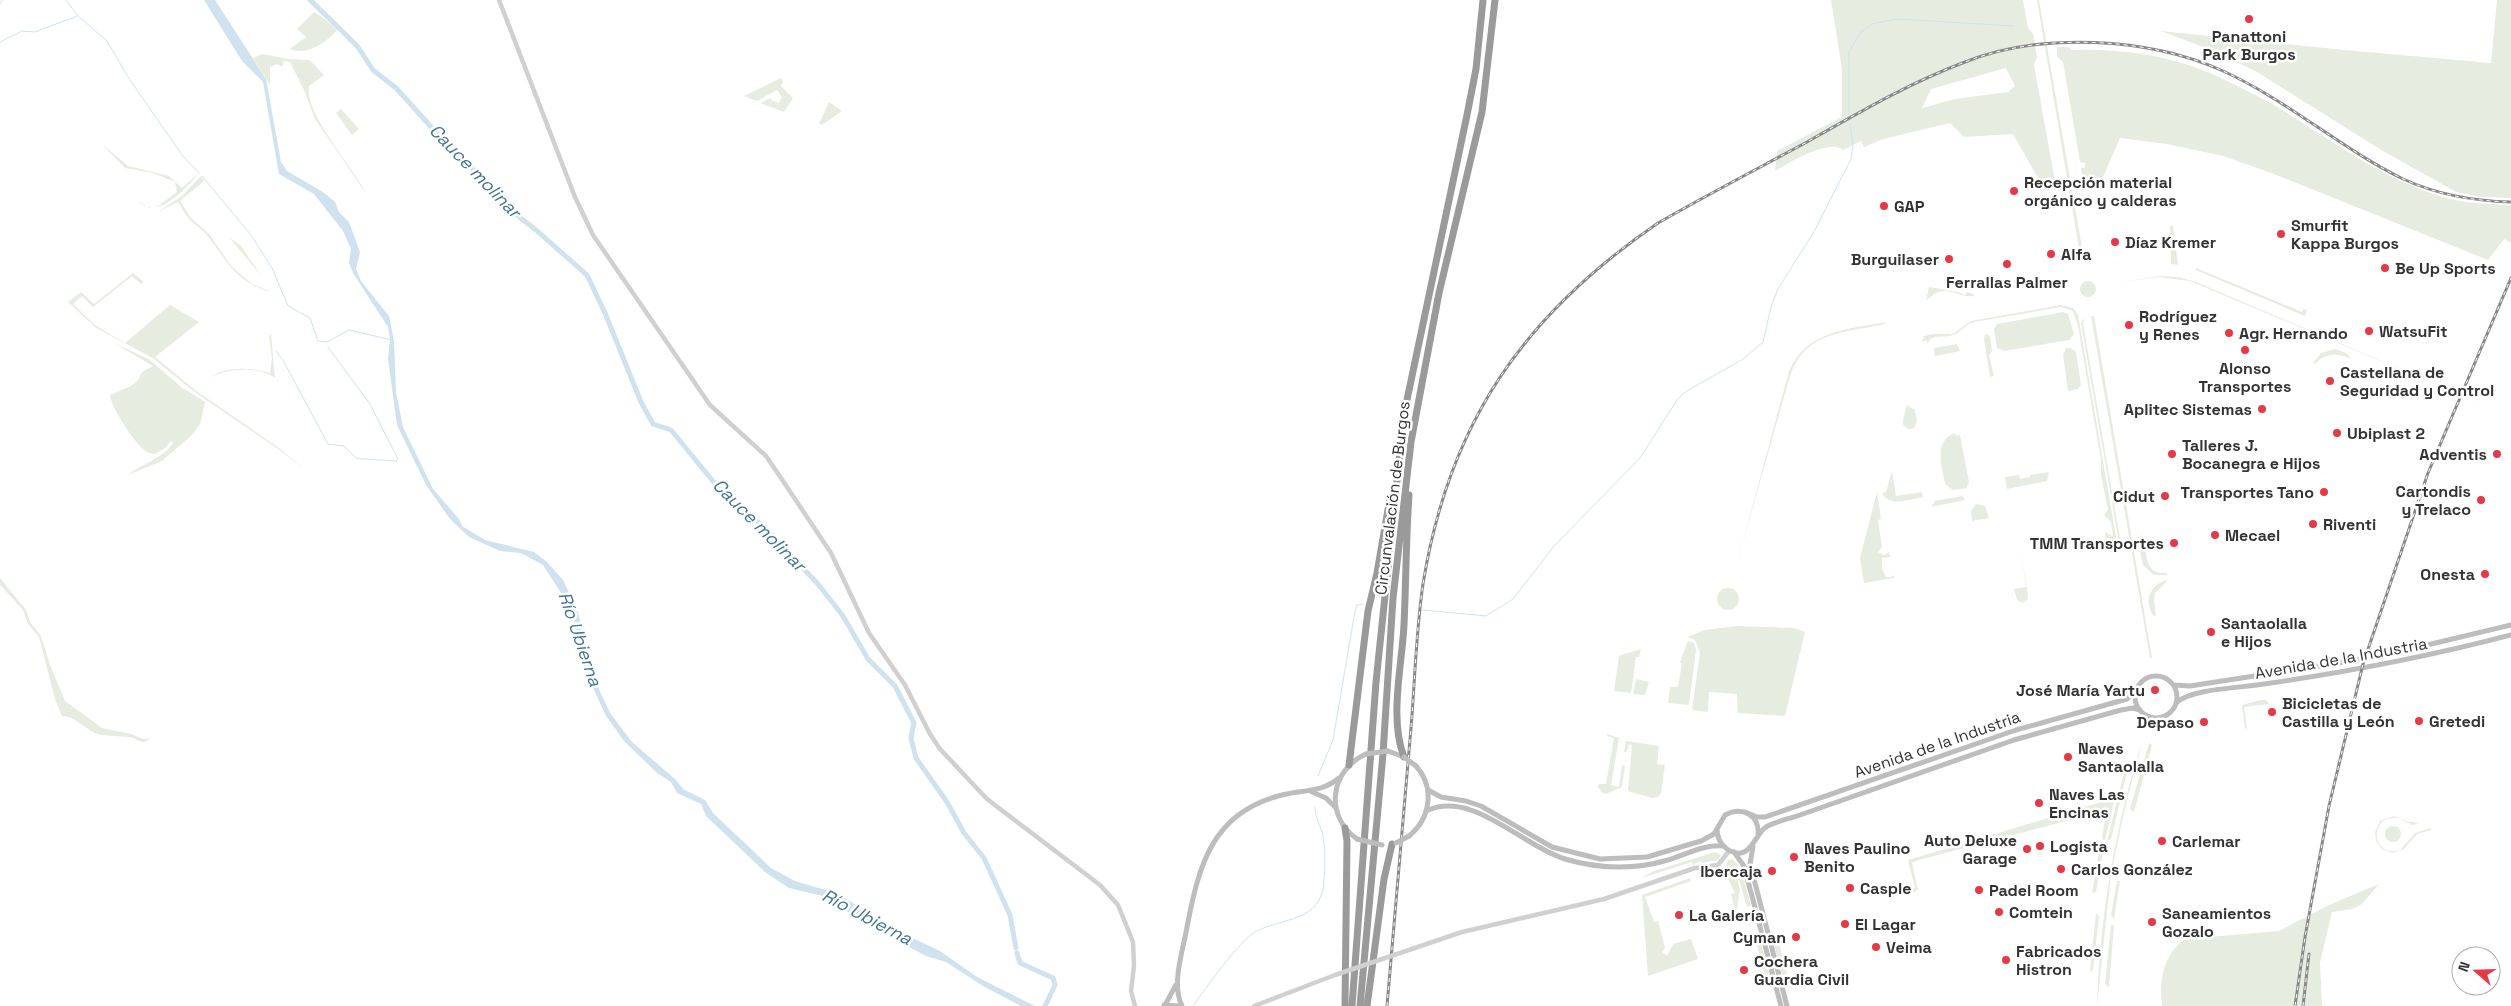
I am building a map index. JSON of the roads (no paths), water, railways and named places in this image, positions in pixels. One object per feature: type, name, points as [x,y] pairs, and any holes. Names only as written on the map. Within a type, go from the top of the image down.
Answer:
[{"type":"highway","name":"Circunvalación de Burgos","points":[[1352,1006],[1376,682],[1404,414],[1466,123],[1476,70],[1483,0]]},
{"type":"highway","name":"Circunvalación de Burgos","points":[[1360,1006],[1383,754],[1393,598],[1411,442],[1439,293],[1482,112],[1495,0]]},
{"type":"highway","points":[[1349,764],[1368,611],[1377,573],[1404,414]]},
{"type":"highway","points":[[1404,757],[1398,742],[1397,724],[1404,624],[1411,442]]},
{"type":"highway","points":[[1345,1006],[1346,828]]},
{"type":"highway","points":[[1367,1006],[1384,879],[1394,843]]},
{"type":"main road","name":"Avenida de la Industria","points":[[2174,686],[2190,686],[2346,662],[2404,651],[2511,625]]},
{"type":"main road","name":"Avenida de la Industria","points":[[2176,703],[2182,698],[2191,695],[2356,671],[2511,635]]},
{"type":"main road","points":[[2155,676],[2167,680],[2174,686],[2176,703],[2170,713],[2160,718],[2150,717],[2140,710],[2136,704],[2137,690],[2144,680],[2155,676]]},
{"type":"main road","name":"Avenida de la Industria","points":[[1745,812],[1757,817],[1765,817],[2006,733],[2126,699],[2137,690]]},
{"type":"main road","name":"Avenida de la Industria","points":[[1758,838],[1765,828],[1774,824],[2014,740],[2121,710],[2133,708],[2140,710]]},
{"type":"main road","points":[[1163,1005],[1180,1006],[1178,983],[1194,891],[1201,867],[1216,838],[1240,814],[1272,798],[1307,790],[1325,788],[1339,778],[1349,764],[1366,754],[1388,752],[1404,757],[1416,766],[1423,775],[1428,790],[1426,811],[1420,825],[1409,836],[1394,843],[1382,845],[1357,838],[1346,828],[1335,807],[1326,798],[1307,790]]},
{"type":"main road","points":[[1335,807],[1335,792],[1339,778]]},
{"type":"main road","points":[[1428,790],[1436,796],[1466,801],[1481,806],[1552,847],[1600,859],[1631,859],[1667,853],[1707,839],[1717,829],[1725,815],[1738,810],[1745,812],[1757,822],[1758,838],[1753,845],[1743,852],[1732,851]]},
{"type":"main road","points":[[1426,811],[1446,805],[1464,807],[1483,815],[1554,856],[1603,866],[1651,864],[1703,848],[1723,846]]},
{"type":"main road","points":[[1717,829],[1718,839],[1723,846],[1732,851],[1744,866],[1781,1006]]},
{"type":"main road","points":[[1753,845],[1750,864],[1787,1006]]},
{"type":"main road","points":[[1163,1005],[1178,983]]},
{"type":"street","points":[[499,0],[575,197],[592,235],[710,405],[759,449],[781,478],[831,553],[869,633],[905,685],[934,740],[987,799],[1100,885],[1118,905],[1133,942],[1134,966],[1131,991],[1136,1005]]},
{"type":"street","points":[[1254,1006],[1462,932],[1587,904],[1695,868],[1718,865],[1732,851]]},
{"type":"water","name":"Río Ubierna","points":[[204,0],[215,0],[266,79],[281,162],[287,171],[323,192],[335,202],[339,212],[349,222],[360,252],[356,269],[361,281],[389,316],[394,341],[396,392],[403,427],[433,489],[459,519],[462,526],[485,540],[534,552],[546,561],[563,580],[577,609],[596,683],[610,713],[632,742],[676,780],[683,789],[705,800],[713,813],[771,868],[795,881],[839,894],[891,928],[940,951],[977,977],[1035,1006],[1021,1006],[983,986],[946,962],[926,956],[875,929],[823,896],[789,888],[765,872],[706,816],[701,804],[677,793],[671,782],[657,773],[624,741],[606,716],[588,677],[574,621],[561,593],[543,565],[521,553],[500,551],[469,537],[450,519],[426,485],[397,425],[388,359],[390,339],[388,327],[353,273],[349,263],[351,249],[343,231],[314,194],[279,174],[263,82],[242,61]]},
{"type":"waterway","points":[[0,4],[2,0]]},
{"type":"waterway","points":[[66,0],[78,16],[107,41],[128,77],[182,155],[199,173]]},
{"type":"waterway","name":"Cauce molinar","points":[[310,0],[340,29]]},
{"type":"waterway","points":[[0,42],[22,31],[35,32],[77,16]]},
{"type":"waterway","points":[[1849,113],[1849,52],[1860,33],[1872,24],[1896,19],[2014,26]]},
{"type":"waterway","name":"Cauce molinar","points":[[343,32],[358,47],[373,70],[396,88],[443,140],[466,161],[499,201],[536,230],[587,275],[605,313],[641,402],[653,424],[671,430],[730,502],[761,524],[818,584],[843,616],[868,659],[895,686],[914,723],[911,738],[916,758],[947,802],[964,833],[984,858],[1010,915],[1016,948]]},
{"type":"waterway","points":[[1423,610],[1486,616],[1513,599],[1555,545],[1640,458],[1677,400],[1685,392],[1743,359],[1763,342],[1771,307],[1778,289],[1815,230],[1851,159],[1853,145],[1850,124]]},
{"type":"waterway","points":[[202,176],[251,235],[272,268],[288,306],[310,318],[318,341],[327,342],[349,330],[392,340]]},
{"type":"waterway","points":[[276,351],[284,362],[328,444],[344,446],[356,458],[396,461],[398,459],[370,404],[328,347]]},
{"type":"waterway","points":[[1318,776],[1333,740],[1355,611],[1357,605],[1363,604]]},
{"type":"waterway","points":[[1194,1005],[1230,957],[1252,934],[1304,914],[1312,909],[1319,900],[1323,889],[1325,855],[1323,836],[1315,807]]},
{"type":"waterway","name":"Cauce molinar","points":[[1017,953],[1020,963],[1053,978],[1055,985],[1045,1006]]},
{"type":"railway","points":[[1387,1006],[1423,584],[1435,526],[1452,472],[1473,423],[1500,377],[1532,335],[1568,295],[1610,258],[1658,223],[1865,109],[1944,70],[1995,52],[2027,46],[2094,42],[2162,51],[2223,71],[2269,96],[2380,167],[2416,185],[2456,196],[2511,202]]},
{"type":"railway","points":[[2295,1006],[2305,937],[2329,806],[2363,664],[2428,473],[2511,278]]},
{"type":"railway","points":[[2303,1006],[2309,954]]},
{"type":"place","name":"Panattoni Park Burgos","points":[[2249,19]]},
{"type":"place","name":"Recepción material orgánico y calderas","points":[[2014,191]]},
{"type":"place","name":"GAP","points":[[1884,206]]},
{"type":"place","name":"Smurfit Kappa Burgos","points":[[2281,234]]},
{"type":"place","name":"Díaz Kremer","points":[[2115,242]]},
{"type":"place","name":"Alfa","points":[[2051,254]]},
{"type":"place","name":"Burguilaser","points":[[1949,259]]},
{"type":"place","name":"Ferrallas Palmer","points":[[2007,264]]},
{"type":"place","name":"Be Up Sports","points":[[2385,268]]},
{"type":"place","name":"Rodríguez y Renes","points":[[2129,325]]},
{"type":"place","name":"WatsuFit","points":[[2369,331]]},
{"type":"place","name":"Agr. Hernando","points":[[2229,333]]},
{"type":"place","name":"Alonso Transportes","points":[[2245,350]]},
{"type":"place","name":"Castellana de Seguridad y Control","points":[[2330,381]]},
{"type":"place","name":"Aplitec Sistemas","points":[[2262,409]]},
{"type":"place","name":"Ubiplast 2","points":[[2337,433]]},
{"type":"place","name":"Talleres J. Bocanegra e Hijos","points":[[2172,454]]},
{"type":"place","name":"Adventis","points":[[2497,454]]},
{"type":"place","name":"Transportes Tano","points":[[2324,492]]},
{"type":"place","name":"Cidut","points":[[2165,496]]},
{"type":"place","name":"Cartondis y Trelaco","points":[[2481,500]]},
{"type":"place","name":"Riventi","points":[[2313,524]]},
{"type":"place","name":"Mecael","points":[[2215,535]]},
{"type":"place","name":"TMM Transportes","points":[[2174,543]]},
{"type":"place","name":"Onesta","points":[[2485,574]]},
{"type":"place","name":"Santaolalla e Hijos","points":[[2211,632]]},
{"type":"place","name":"José María Yartu","points":[[2155,690]]},
{"type":"place","name":"Bicicletas de Castilla y León","points":[[2272,712]]},
{"type":"place","name":"Gretedi","points":[[2419,721]]},
{"type":"place","name":"Depaso","points":[[2204,722]]},
{"type":"place","name":"Naves Santaolalla","points":[[2068,757]]},
{"type":"place","name":"Naves Las Encinas","points":[[2039,803]]},
{"type":"place","name":"Carlemar","points":[[2162,841]]},
{"type":"place","name":"Logista","points":[[2040,846]]},
{"type":"place","name":"Auto Deluxe Garage","points":[[2027,849]]},
{"type":"place","name":"Naves Paulino Benito","points":[[1794,857]]},
{"type":"place","name":"Carlos González","points":[[2061,869]]},
{"type":"place","name":"Ibercaja","points":[[1772,871]]},
{"type":"place","name":"Casple","points":[[1850,888]]},
{"type":"place","name":"Padel Room","points":[[1979,890]]},
{"type":"place","name":"Comtein","points":[[1999,912]]},
{"type":"place","name":"La Galería","points":[[1679,915]]},
{"type":"place","name":"Saneamientos Gozalo","points":[[2152,922]]},
{"type":"place","name":"El Lagar","points":[[1845,924]]},
{"type":"place","name":"Cyman","points":[[1796,937]]},
{"type":"place","name":"Veima","points":[[1876,947]]},
{"type":"place","name":"Fabricados Histron","points":[[2006,960]]},
{"type":"place","name":"Cochera Guardia Civil","points":[[1744,970]]}]
